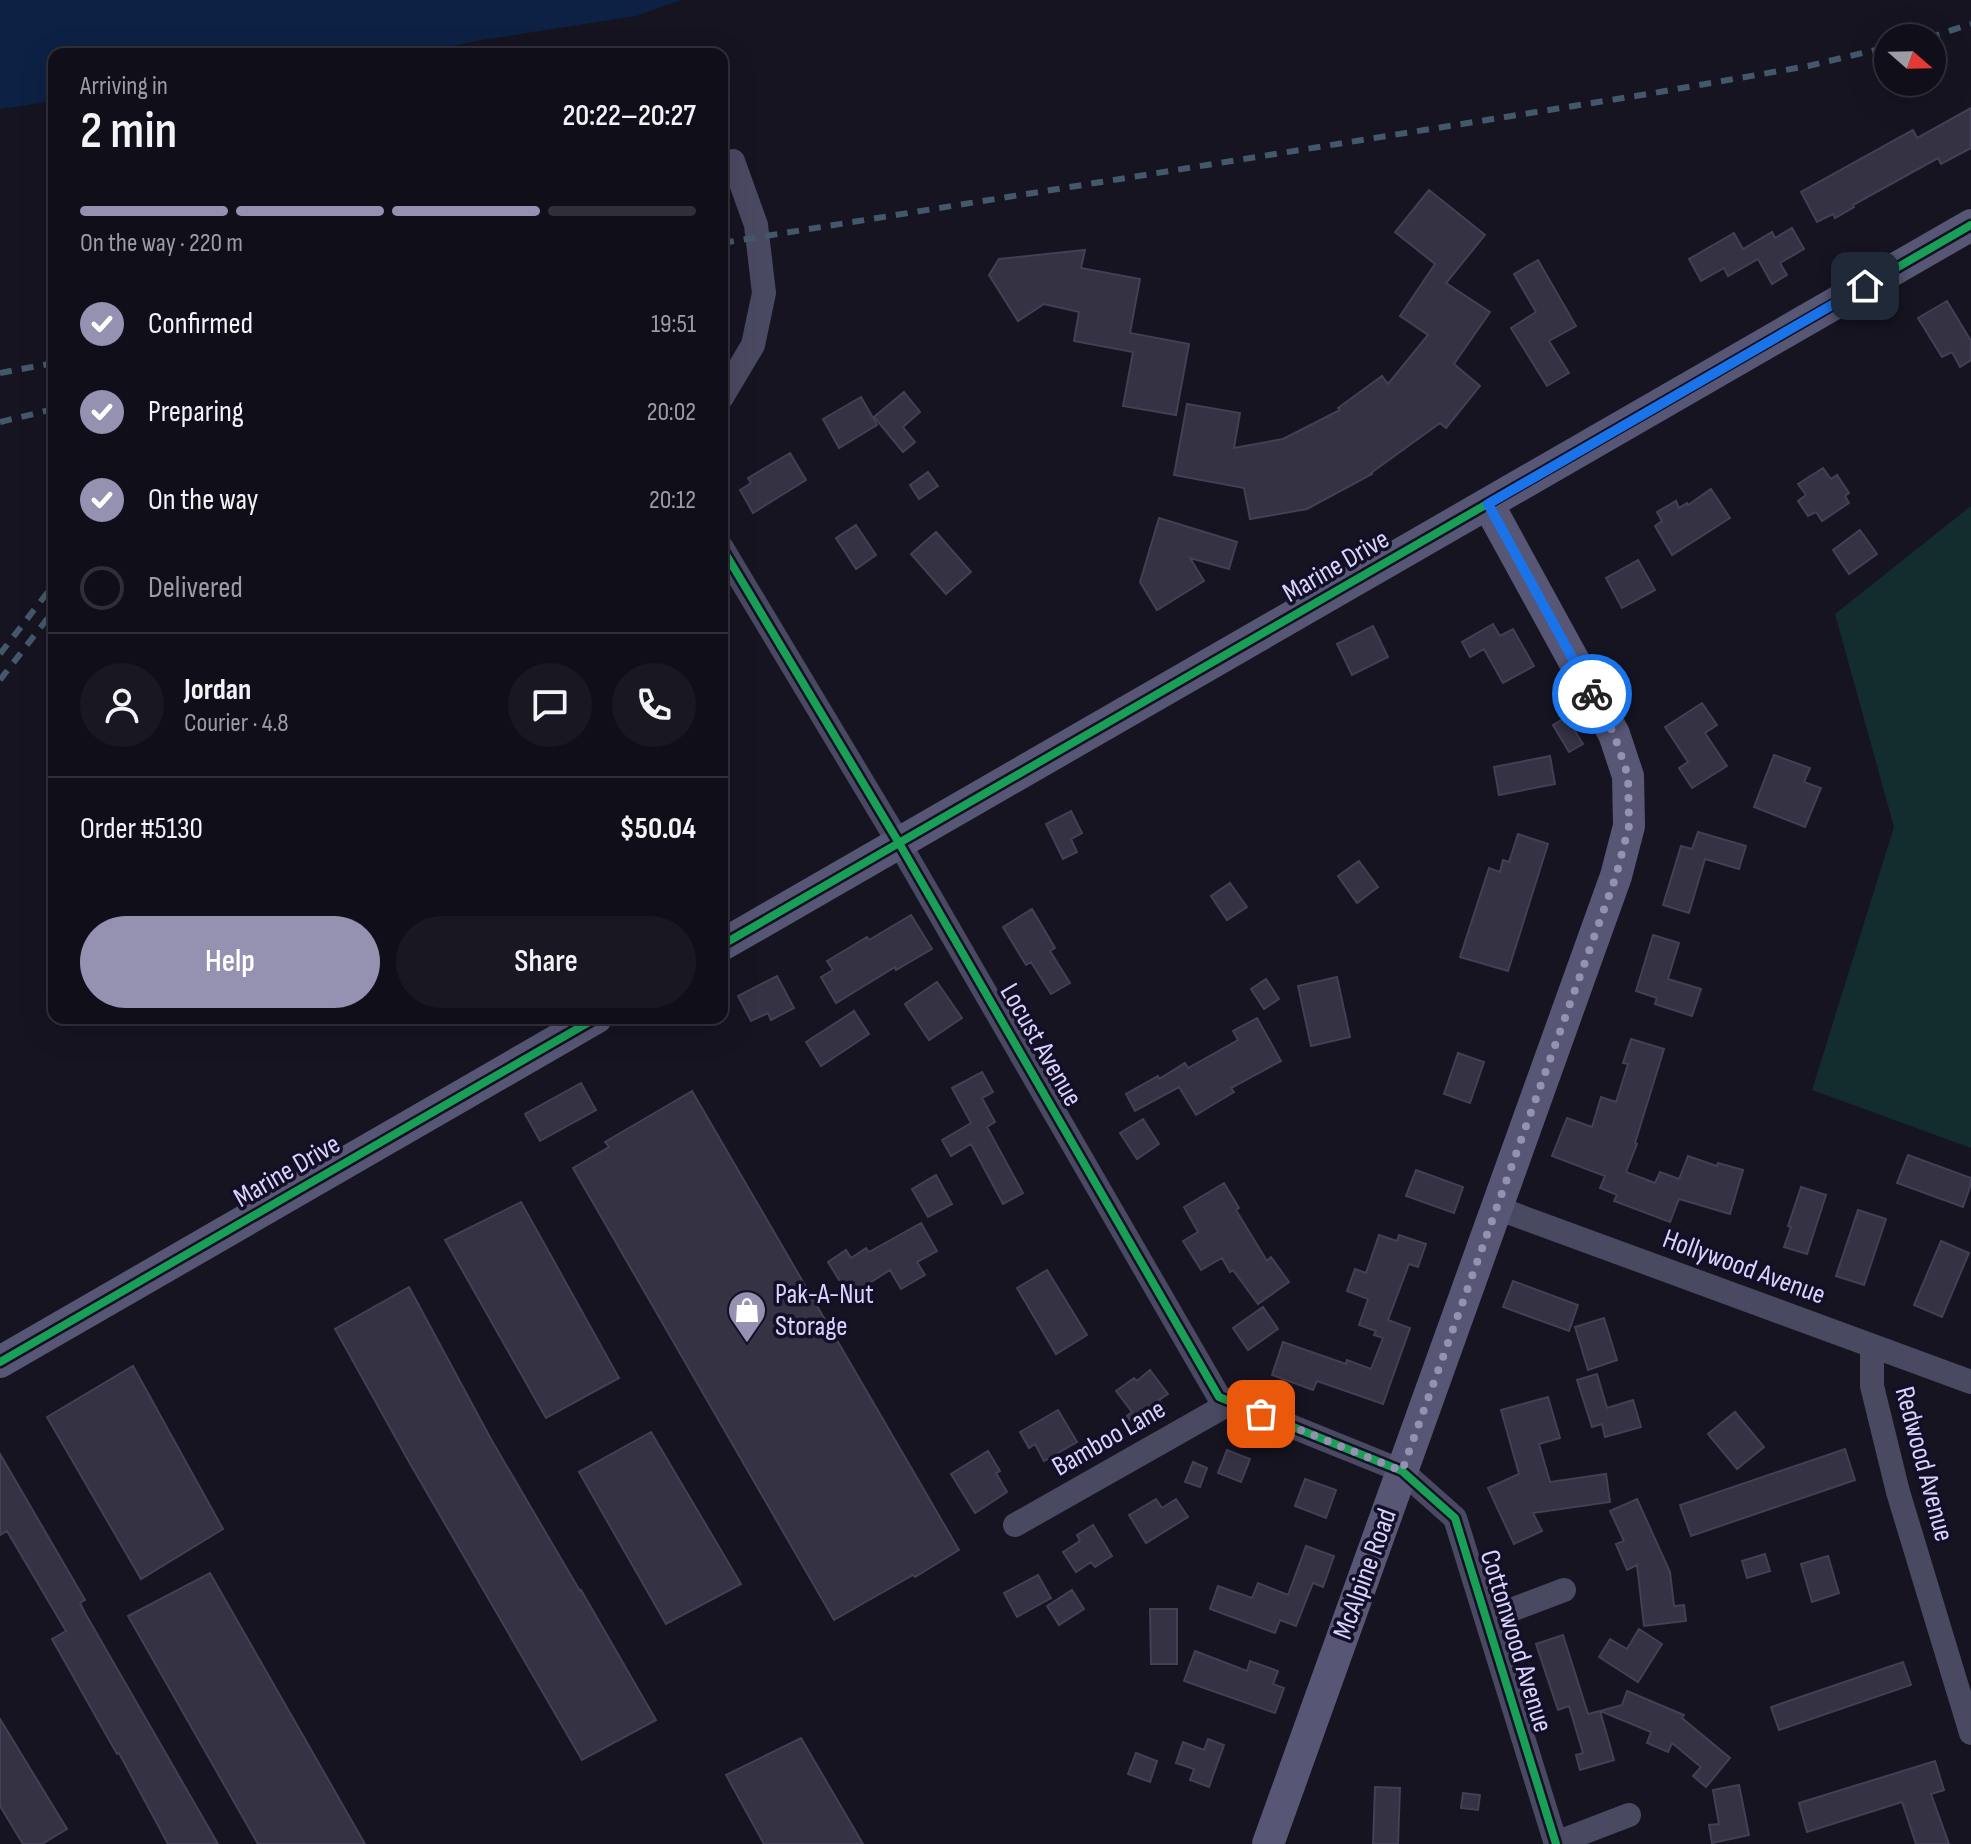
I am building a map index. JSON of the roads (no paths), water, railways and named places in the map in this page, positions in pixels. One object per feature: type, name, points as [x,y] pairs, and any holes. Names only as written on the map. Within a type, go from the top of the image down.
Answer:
[{"type":"main road","name":"Marine Drive","points":[[728,942],[1971,225]]},
{"type":"main road","name":"McAlpine Road","points":[[1268,1844],[1616,876],[1629,826],[1628,776],[1614,734],[1488,504]]},
{"type":"main road","name":"Marine Drive","points":[[0,1362],[586,1024]]},
{"type":"street","points":[[728,387],[753,345],[764,293],[756,225],[733,161]]},
{"type":"street","name":"Locust Avenue","points":[[728,558],[899,843],[1219,1397],[1402,1471]]},
{"type":"street","name":"Hollywood Avenue","points":[[1497,1208],[1971,1382]]},
{"type":"street","name":"Redwood Avenue","points":[[1872,1346],[1872,1386],[1898,1492],[1971,1733]]},
{"type":"street","name":"Bamboo Lane","points":[[1015,1525],[1232,1402]]},
{"type":"street","name":"Cottonwood Avenue","points":[[1402,1471],[1455,1518],[1556,1843]]},
{"type":"street","points":[[1487,1619],[1564,1590]]},
{"type":"street","points":[[1556,1843],[1629,1815]]},
{"type":"water","points":[[0,0],[681,0],[636,16],[443,48],[48,48],[48,102],[0,109]]},
{"type":"railway","points":[[1946,32],[1971,24]]},
{"type":"railway","points":[[728,242],[1648,94],[1808,66],[1874,50]]},
{"type":"railway","points":[[0,373],[48,364]]},
{"type":"railway","points":[[0,422],[48,410]]},
{"type":"railway","points":[[0,654],[48,592]]},
{"type":"railway","points":[[0,680],[48,618]]},
{"type":"place","name":"Pak-A-Nut Storage","points":[[747,1344]]}]
